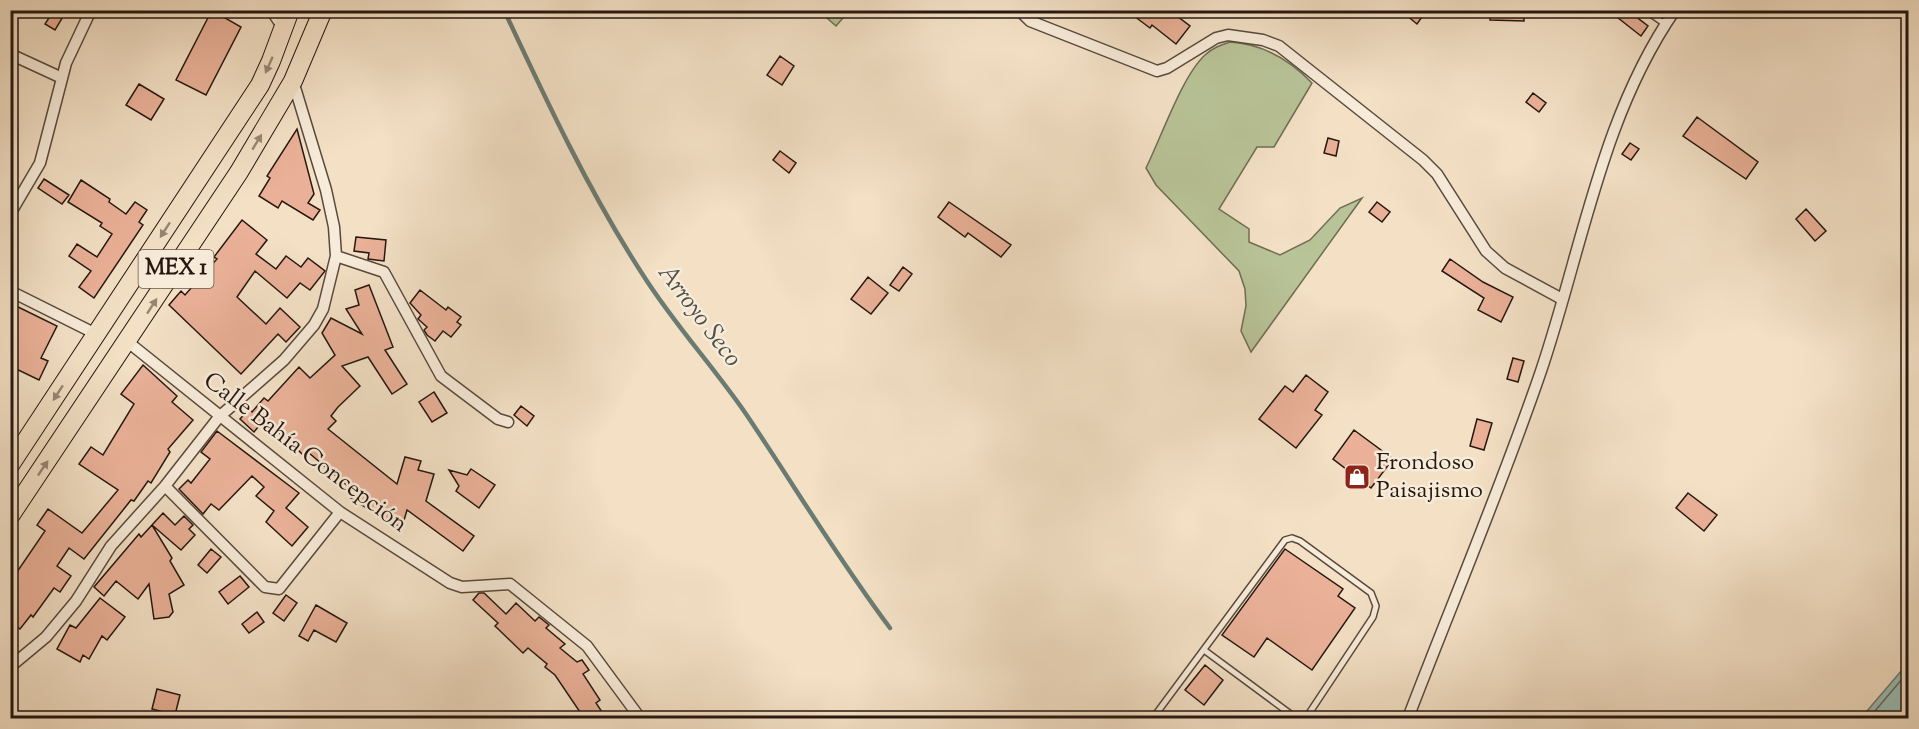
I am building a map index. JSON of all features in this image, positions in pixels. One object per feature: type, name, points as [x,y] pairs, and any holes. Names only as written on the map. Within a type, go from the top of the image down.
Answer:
[{"type":"main road","name":"MEX 1","points":[[10,465],[260,85],[272,62],[281,29],[290,10]]},
{"type":"main road","name":"MEX 1","points":[[10,516],[129,342],[240,172],[293,81],[323,10]]},
{"type":"street","points":[[10,214],[40,164],[62,78],[90,10]]},
{"type":"street","points":[[1018,10],[1030,21],[1156,71],[1167,68],[1216,38],[1228,35],[1245,36],[1279,46],[1423,160],[1437,174],[1486,251],[1496,261],[1562,299]]},
{"type":"street","points":[[1408,718],[1537,381],[1618,117],[1642,64],[1675,10]]},
{"type":"street","points":[[10,54],[62,78]]},
{"type":"street","points":[[10,667],[46,637],[76,601],[111,546],[165,486],[219,417],[284,360],[314,325],[322,309],[336,256],[334,227],[326,190],[293,81]]},
{"type":"street","points":[[336,256],[384,272],[441,376],[498,419],[508,422]]},
{"type":"street","points":[[10,291],[96,334]]},
{"type":"street","name":"Calle Bahía Concepción","points":[[129,342],[219,417],[340,512],[450,583],[474,587],[499,583],[510,584],[587,646],[640,718]]},
{"type":"street","points":[[165,486],[264,587],[273,590],[279,589],[340,512]]},
{"type":"lane","points":[[268,10],[281,29]]},
{"type":"lane","points":[[1645,10],[1665,24]]},
{"type":"lane","points":[[1153,718],[1285,540],[1292,538],[1371,593],[1376,606],[1373,617],[1306,718]]},
{"type":"lane","points":[[1204,650],[1296,718]]},
{"type":"green space","points":[[819,11],[849,11],[836,26]]},
{"type":"green space","points":[[1230,42],[1254,46],[1275,54],[1312,83],[1274,147],[1257,147],[1219,209],[1249,229],[1249,242],[1280,255],[1310,240],[1340,208],[1362,198],[1251,352],[1241,331],[1246,306],[1245,289],[1239,271],[1156,185],[1146,168],[1180,92],[1196,65],[1211,50]]},
{"type":"water","points":[[1908,663],[1908,718],[1861,718]]},
{"type":"building","points":[[54,10],[67,10],[55,30],[45,24]]},
{"type":"building","points":[[212,10],[228,10],[225,18],[241,27],[206,95],[176,80]]},
{"type":"building","points":[[1126,10],[1181,10],[1177,16],[1190,26],[1176,44],[1152,25],[1150,28]]},
{"type":"building","points":[[1400,10],[1427,10],[1417,24]]},
{"type":"building","points":[[1490,10],[1524,10],[1524,21],[1490,20]]},
{"type":"building","points":[[1608,10],[1627,10],[1648,26],[1641,36]]},
{"type":"building","points":[[780,56],[794,66],[782,85],[767,75]]},
{"type":"building","points":[[139,84],[164,99],[151,120],[126,105]]},
{"type":"building","points":[[1533,93],[1546,103],[1539,112],[1526,102]]},
{"type":"building","points":[[1697,117],[1758,162],[1746,179],[1683,136]]},
{"type":"building","points":[[297,129],[314,194],[308,203],[320,210],[313,220],[282,201],[278,208],[259,196],[270,178],[267,176]]},
{"type":"building","points":[[1328,138],[1339,141],[1336,156],[1324,153]]},
{"type":"building","points":[[1630,143],[1639,149],[1631,160],[1622,154]]},
{"type":"building","points":[[780,151],[796,163],[789,173],[773,160]]},
{"type":"building","points":[[44,179],[69,195],[62,204],[38,188]]},
{"type":"building","points":[[81,180],[110,199],[109,202],[126,214],[135,202],[147,210],[139,222],[143,225],[94,298],[79,287],[91,271],[69,256],[77,244],[97,257],[112,234],[100,226],[102,223],[68,202]]},
{"type":"building","points":[[949,202],[1011,245],[1001,257],[968,233],[965,237],[938,217]]},
{"type":"building","points":[[1377,202],[1390,212],[1382,222],[1369,212]]},
{"type":"building","points":[[1806,209],[1826,231],[1815,241],[1796,219]]},
{"type":"building","points":[[242,220],[267,240],[256,254],[276,269],[286,256],[301,267],[308,258],[325,271],[310,290],[300,283],[287,298],[255,271],[237,297],[266,324],[280,308],[300,327],[286,342],[278,334],[241,374],[169,305],[181,291],[185,295],[217,259],[214,257]]},
{"type":"building","points":[[356,237],[386,240],[384,261],[368,259],[369,253],[354,251]]},
{"type":"building","points":[[1450,259],[1483,282],[1513,297],[1501,322],[1478,310],[1484,298],[1442,271]]},
{"type":"building","points":[[903,267],[912,274],[899,291],[890,285]]},
{"type":"building","points":[[868,277],[888,293],[871,314],[851,299]]},
{"type":"building","points":[[369,285],[393,347],[385,350],[407,384],[392,394],[368,357],[342,366],[360,386],[331,416],[336,421],[328,429],[397,484],[405,457],[421,461],[418,470],[434,474],[426,501],[474,536],[463,551],[407,510],[402,527],[390,523],[351,498],[356,493],[309,453],[305,457],[297,449],[294,453],[284,444],[287,440],[264,420],[254,432],[240,419],[249,409],[252,412],[264,398],[268,401],[299,367],[310,378],[335,355],[322,333],[331,318],[362,334],[346,309],[359,305],[355,290]]},
{"type":"building","points":[[420,290],[446,310],[448,307],[461,317],[457,322],[461,325],[451,337],[443,331],[435,341],[427,335],[424,330],[427,327],[418,319],[421,315],[410,303]]},
{"type":"building","points":[[10,303],[57,326],[41,358],[48,361],[39,380],[10,366]]},
{"type":"building","points":[[1513,358],[1524,361],[1518,382],[1507,379]]},
{"type":"building","points":[[143,365],[177,396],[172,402],[193,420],[168,449],[170,452],[151,483],[148,481],[134,501],[131,500],[84,559],[69,548],[57,566],[71,576],[60,592],[54,588],[33,617],[31,615],[20,629],[10,621],[10,568],[17,572],[45,531],[37,525],[48,509],[82,533],[118,490],[79,464],[91,447],[103,455],[134,404],[121,394]]},
{"type":"building","points":[[1306,375],[1328,392],[1315,410],[1322,415],[1296,448],[1259,419],[1285,386],[1293,392]]},
{"type":"building","points":[[434,392],[447,413],[432,422],[419,402]]},
{"type":"building","points":[[521,406],[534,416],[527,426],[514,415]]},
{"type":"building","points":[[1477,419],[1492,423],[1484,450],[1470,446]]},
{"type":"building","points":[[1354,430],[1393,459],[1371,488],[1333,459]]},
{"type":"building","points":[[217,431],[299,493],[286,508],[308,527],[292,546],[266,522],[274,511],[256,496],[264,487],[252,476],[219,510],[211,504],[203,514],[179,489],[188,480],[191,483],[210,459],[201,452]]},
{"type":"building","points":[[471,469],[495,485],[479,508],[456,491],[459,486],[449,470],[467,475]]},
{"type":"building","points":[[1688,493],[1717,515],[1704,531],[1676,508]]},
{"type":"building","points":[[163,513],[175,525],[184,516],[193,525],[189,529],[195,535],[181,550],[152,525]]},
{"type":"building","points":[[152,525],[172,558],[170,561],[184,585],[169,594],[173,612],[169,617],[154,619],[149,584],[138,599],[116,581],[104,596],[94,587],[139,534],[141,537]]},
{"type":"building","points":[[211,549],[221,557],[207,573],[198,565]]},
{"type":"building","points":[[1285,549],[1343,589],[1338,596],[1355,608],[1312,670],[1267,638],[1254,657],[1222,635]]},
{"type":"building","points":[[240,576],[249,587],[228,604],[219,592]]},
{"type":"building","points":[[479,593],[484,593],[506,614],[516,603],[535,621],[539,617],[549,625],[546,628],[565,644],[560,648],[577,662],[582,660],[589,670],[583,674],[600,700],[596,703],[606,718],[584,718],[555,675],[545,667],[547,664],[528,648],[523,653],[495,626],[498,623],[473,600]]},
{"type":"building","points":[[286,595],[297,603],[284,621],[273,613]]},
{"type":"building","points":[[100,598],[125,617],[107,640],[102,636],[89,659],[83,655],[80,662],[57,649],[70,625],[76,628]]},
{"type":"building","points":[[316,605],[347,623],[336,642],[314,630],[308,641],[299,636]]},
{"type":"building","points":[[257,612],[264,622],[249,633],[242,624]]},
{"type":"building","points":[[1205,665],[1223,680],[1204,705],[1185,690]]},
{"type":"building","points":[[157,689],[180,695],[175,715],[152,709]]},
{"type":"waterway","name":"Arroyo Seco","points":[[504,10],[569,145],[623,243],[668,311],[746,414],[834,549],[890,628]]},
{"type":"place","name":"Frondoso Paisajismo","points":[[1357,477]]}]
